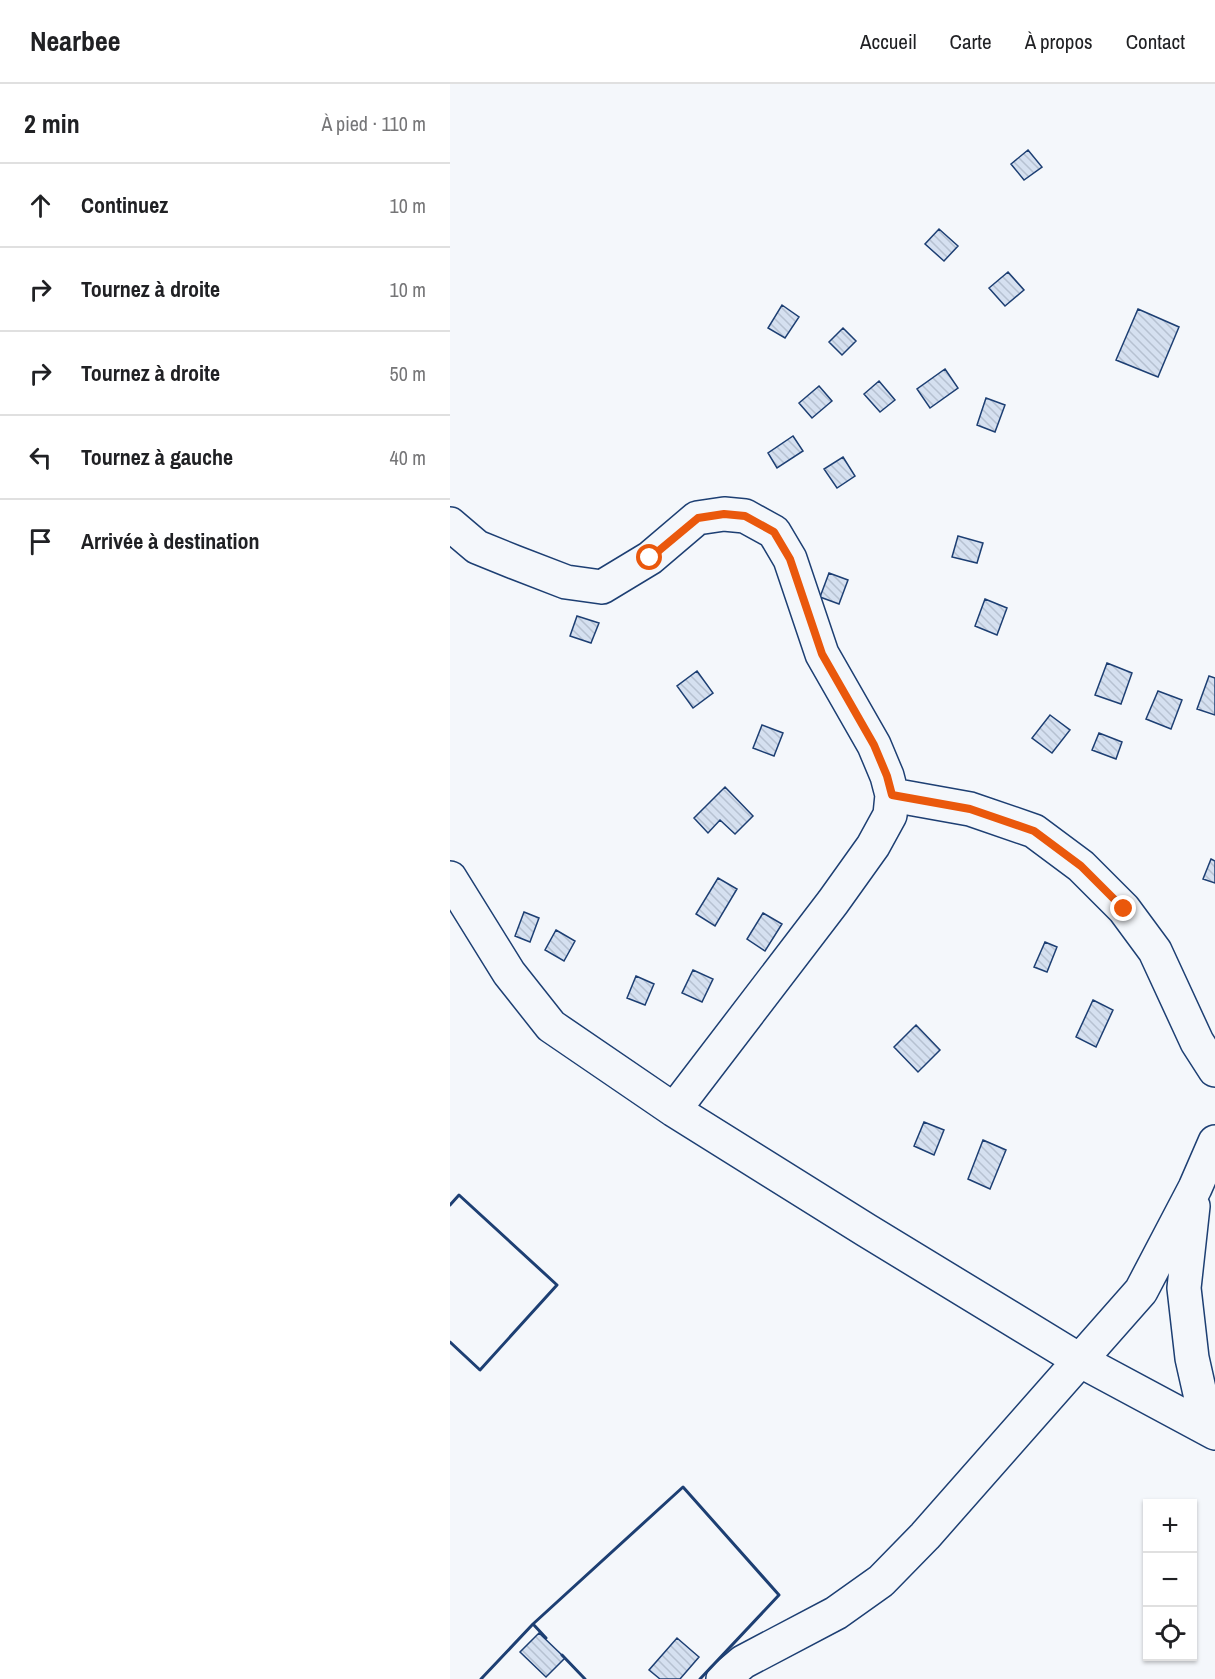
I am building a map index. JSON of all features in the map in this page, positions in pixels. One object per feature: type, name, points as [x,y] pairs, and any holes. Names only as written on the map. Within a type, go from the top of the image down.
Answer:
[{"type":"street","points":[[450,524],[477,547],[566,582],[602,587],[650,558],[698,518],[724,514],[745,516],[774,532],[790,559],[822,654],[874,745],[887,776],[892,795],[890,815],[873,846],[674,1110]]},
{"type":"street","points":[[892,795],[970,809],[1034,831],[1081,866],[1124,909],[1155,951],[1197,1042],[1215,1070]]},
{"type":"street","points":[[450,878],[508,973],[551,1026],[674,1110],[1081,1361],[1212,1431]]},
{"type":"street","points":[[723,1679],[743,1662],[836,1613],[881,1581],[925,1536],[1141,1291],[1195,1188],[1215,1142]]},
{"type":"street","points":[[1195,1188],[1184,1288],[1192,1358],[1212,1431]]},
{"type":"building","points":[[1028,150],[1042,167],[1024,180],[1011,164]]},
{"type":"building","points":[[939,229],[958,246],[944,261],[925,244]]},
{"type":"building","points":[[1008,272],[1024,290],[1005,306],[989,288]]},
{"type":"building","points":[[782,305],[799,317],[785,338],[768,328]]},
{"type":"building","points":[[1138,309],[1179,327],[1158,377],[1116,360]]},
{"type":"building","points":[[843,328],[856,341],[842,355],[829,342]]},
{"type":"building","points":[[945,369],[958,388],[930,408],[917,389]]},
{"type":"building","points":[[879,381],[895,400],[880,412],[864,394]]},
{"type":"building","points":[[819,386],[832,401],[812,418],[799,403]]},
{"type":"building","points":[[986,398],[1005,405],[995,432],[977,425]]},
{"type":"building","points":[[793,436],[803,451],[777,468],[768,453]]},
{"type":"building","points":[[843,457],[855,476],[837,488],[824,469]]},
{"type":"building","points":[[958,536],[983,543],[977,563],[952,557]]},
{"type":"building","points":[[829,573],[848,580],[839,604],[820,597]]},
{"type":"building","points":[[985,599],[1007,608],[997,635],[975,626]]},
{"type":"building","points":[[577,616],[599,623],[591,643],[570,636]]},
{"type":"building","points":[[1107,663],[1132,673],[1121,704],[1095,695]]},
{"type":"building","points":[[697,671],[713,693],[693,708],[677,686]]},
{"type":"building","points":[[1209,676],[1215,678],[1215,715],[1197,709]]},
{"type":"building","points":[[1158,691],[1182,700],[1171,729],[1146,719]]},
{"type":"building","points":[[1050,715],[1070,730],[1052,753],[1032,738]]},
{"type":"building","points":[[762,725],[783,733],[774,756],[753,748]]},
{"type":"building","points":[[1099,733],[1122,742],[1116,759],[1092,750]]},
{"type":"building","points":[[725,787],[753,816],[735,834],[720,820],[708,833],[694,818]]},
{"type":"building","points":[[1211,859],[1215,861],[1215,883],[1203,879]]},
{"type":"building","points":[[718,878],[737,889],[715,926],[696,914]]},
{"type":"building","points":[[524,912],[539,918],[530,942],[515,936]]},
{"type":"building","points":[[763,913],[782,924],[765,951],[747,939]]},
{"type":"building","points":[[556,930],[575,941],[564,961],[545,950]]},
{"type":"building","points":[[1045,942],[1057,947],[1047,972],[1034,967]]},
{"type":"building","points":[[693,970],[713,979],[702,1002],[682,993]]},
{"type":"building","points":[[636,976],[654,984],[645,1005],[627,998]]},
{"type":"building","points":[[1093,1000],[1113,1010],[1096,1047],[1076,1037]]},
{"type":"building","points":[[916,1025],[940,1050],[918,1072],[894,1047]]},
{"type":"building","points":[[924,1122],[944,1130],[934,1155],[914,1146]]},
{"type":"building","points":[[983,1140],[1006,1150],[990,1189],[968,1179]]},
{"type":"building","points":[[539,1633],[565,1658],[546,1677],[520,1652]]},
{"type":"building","points":[[677,1638],[699,1657],[680,1679],[660,1679],[649,1670]]},
{"type":"wall","points":[[450,1205],[459,1195],[557,1285],[480,1370],[450,1342]]},
{"type":"wall","points":[[533,1624],[683,1487],[779,1595],[700,1679]]},
{"type":"wall","points":[[481,1679],[533,1624],[546,1638]]},
{"type":"wall","points":[[562,1655],[585,1679]]},
{"type":"route","points":[[650,558],[698,518],[724,514],[745,516],[774,532],[790,559],[822,654],[874,745],[892,795],[970,809],[1034,831],[1081,866],[1124,909]]}]
